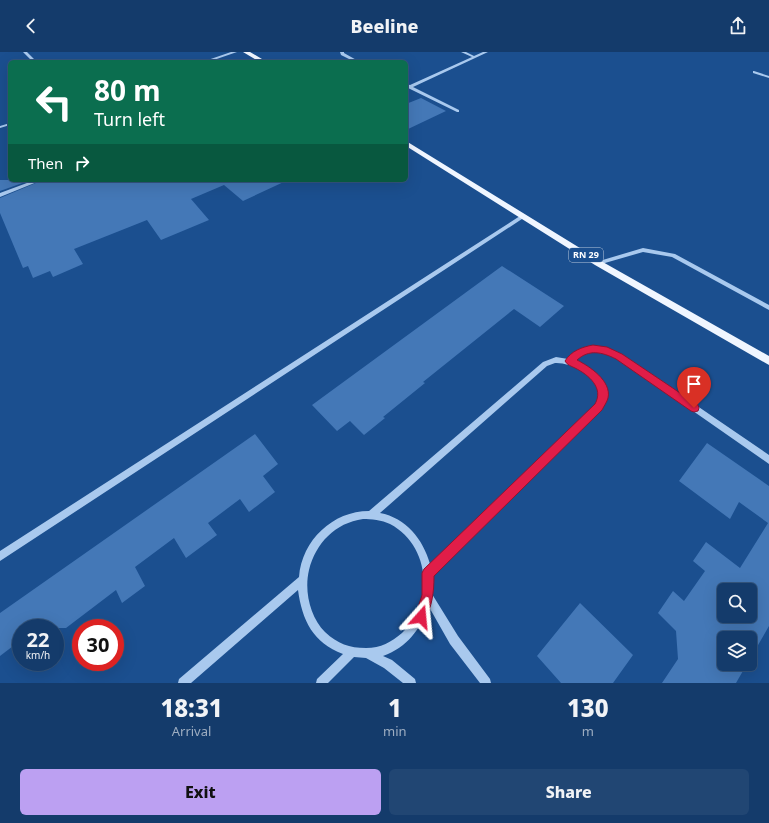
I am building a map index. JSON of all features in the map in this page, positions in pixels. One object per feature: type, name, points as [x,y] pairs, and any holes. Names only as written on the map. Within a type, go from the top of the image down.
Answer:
[{"type":"main road","points":[[246,52],[260,60]]},
{"type":"main road","name":"RN 29","points":[[408,144],[598,263],[769,361]]},
{"type":"street","points":[[25,52],[33,60]]},
{"type":"street","points":[[210,60],[235,52]]},
{"type":"street","points":[[342,52],[342,54],[354,60]]},
{"type":"street","points":[[463,52],[474,57]]},
{"type":"street","points":[[408,86],[486,52]]},
{"type":"street","points":[[754,72],[769,77]]},
{"type":"street","points":[[408,86],[458,111]]},
{"type":"street","points":[[0,195],[35,182]]},
{"type":"street","points":[[0,556],[524,216]]},
{"type":"street","points":[[598,263],[643,250],[673,255],[769,308]]},
{"type":"street","points":[[570,361],[584,350],[593,348],[607,351],[619,356],[769,460]]},
{"type":"street","points":[[371,515],[545,364],[557,360],[570,361],[580,366],[596,378],[603,389],[603,398],[599,407],[428,573]]},
{"type":"street","points":[[369,654],[390,648],[408,635],[421,617],[428,595],[428,573],[422,550],[409,532],[391,520],[371,515],[352,516],[333,525],[318,539],[307,558],[302,580],[304,604],[314,626],[330,643],[352,652],[369,654],[388,664],[411,683]]},
{"type":"street","points":[[183,683],[302,580]]},
{"type":"street","points":[[428,595],[454,640],[486,683]]},
{"type":"street","points":[[321,683],[352,652]]},
{"type":"building","points":[[421,98],[446,111],[408,129],[408,103]]},
{"type":"building","points":[[0,180],[8,180],[8,182],[25,182],[0,191]]},
{"type":"building","points":[[38,182],[284,182],[243,201],[224,185],[191,199],[209,220],[161,240],[147,220],[74,249],[83,264],[53,277],[50,271],[33,278],[28,266],[23,268],[0,213],[0,198]]},
{"type":"building","points":[[502,266],[564,306],[540,327],[514,309],[423,382],[425,383],[383,417],[385,418],[364,435],[350,421],[337,431],[312,405]]},
{"type":"building","points":[[255,434],[278,464],[263,476],[275,492],[249,512],[240,499],[208,523],[217,535],[186,558],[174,538],[135,567],[145,586],[122,603],[116,590],[78,619],[72,619],[72,623],[66,628],[64,628],[64,619],[12,619],[12,647],[0,656],[0,613]]},
{"type":"building","points":[[707,443],[769,486],[769,626],[757,647],[757,631],[717,631],[717,671],[743,671],[736,683],[662,683],[678,659],[676,631],[658,613],[673,591],[684,601],[705,571],[693,561],[706,542],[740,568],[768,523],[739,502],[730,519],[679,481]]},
{"type":"building","points":[[580,603],[633,655],[613,683],[561,683],[537,656]]},
{"type":"route","points":[[421,617],[428,595],[428,573],[599,407],[603,398],[603,389],[596,378],[580,366],[570,361],[576,356],[584,350],[593,348],[607,351],[619,356],[694,408]]}]
